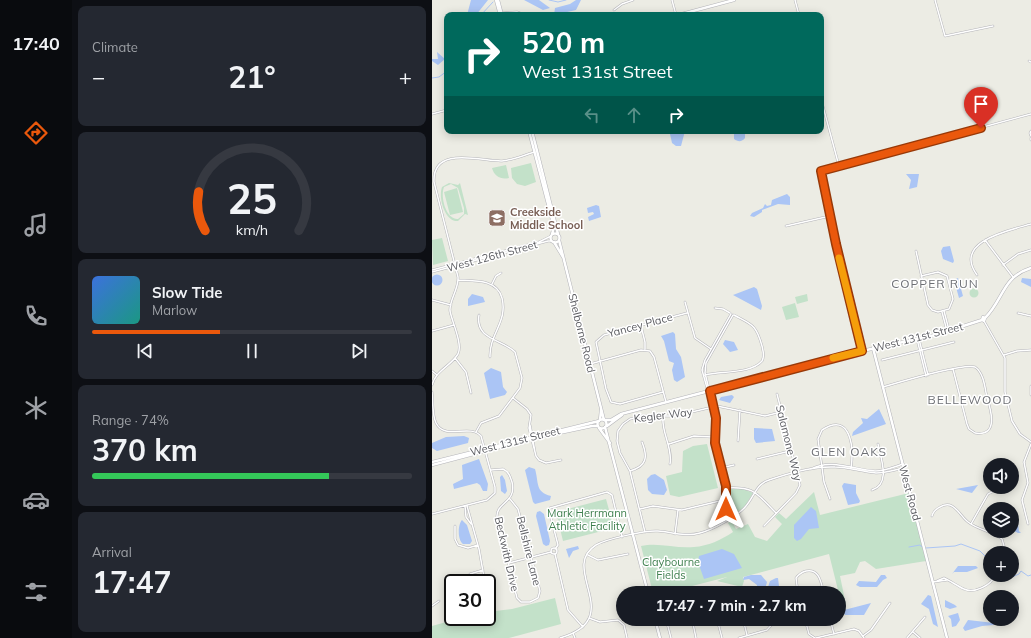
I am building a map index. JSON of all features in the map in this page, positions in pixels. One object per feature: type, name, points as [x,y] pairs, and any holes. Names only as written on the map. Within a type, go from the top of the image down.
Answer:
[{"type":"street","points":[[497,0],[500,12]]},
{"type":"street","points":[[614,10],[622,4],[633,0]]},
{"type":"street","points":[[672,0],[676,12]]},
{"type":"street","points":[[688,12],[734,0]]},
{"type":"street","points":[[795,0],[798,12]]},
{"type":"street","points":[[935,0],[945,36],[992,26]]},
{"type":"street","points":[[432,114],[444,111]]},
{"type":"street","points":[[824,111],[838,166]]},
{"type":"street","points":[[862,351],[830,216],[821,171],[1031,114]]},
{"type":"street","points":[[1031,131],[1031,138]]},
{"type":"street","points":[[532,134],[536,152],[554,227],[552,235],[558,234],[536,152]]},
{"type":"street","points":[[432,385],[437,375],[455,358],[459,347],[450,311],[458,280],[434,180],[438,167],[446,160],[461,157],[502,161],[536,152]]},
{"type":"street","points":[[786,226],[830,216]]},
{"type":"street","points":[[977,275],[972,256],[978,245],[995,235],[1031,224]]},
{"type":"street","name":"Shelborne Road","points":[[558,234],[606,427]]},
{"type":"street","name":"Shelborne Road","points":[[552,235],[553,242],[563,257]]},
{"type":"street","name":"West 126th Street","points":[[432,271],[539,242],[552,235]]},
{"type":"street","points":[[553,242],[559,240]]},
{"type":"street","points":[[985,240],[1002,265],[1013,277]]},
{"type":"street","name":"West 126th Street","points":[[455,265],[553,242]]},
{"type":"street","points":[[1002,265],[1018,254],[1031,250]]},
{"type":"street","points":[[916,251],[921,276],[929,308],[935,312],[943,312],[950,308],[953,301],[948,278],[944,274],[938,272],[921,276]]},
{"type":"street","points":[[1028,524],[1022,500],[1028,483],[1024,462],[1031,443],[1020,434],[1012,421],[1005,392],[1004,355],[984,320],[992,311],[1003,289],[1013,277],[1031,268]]},
{"type":"street","points":[[492,284],[496,276],[501,273]]},
{"type":"street","points":[[458,280],[492,284],[500,291],[504,308],[502,318],[492,339],[490,357]]},
{"type":"street","points":[[432,300],[451,305]]},
{"type":"street","points":[[685,302],[695,338],[712,350]]},
{"type":"street","points":[[704,376],[756,366],[762,361],[764,353],[757,330],[754,326],[723,309],[715,308]]},
{"type":"street","points":[[943,312],[948,330]]},
{"type":"street","name":"Yancey Place","points":[[600,361],[596,342],[604,335],[687,313]]},
{"type":"street","points":[[1018,313],[1031,316]]},
{"type":"street","points":[[729,519],[725,512],[725,488],[714,437],[716,418],[704,376],[703,364],[732,314]]},
{"type":"street","points":[[476,432],[481,423],[498,418],[513,398],[522,382],[517,357],[511,349],[492,339],[482,331],[479,315]]},
{"type":"street","name":"West 131st Street","points":[[432,464],[599,421],[611,420],[623,414],[666,402],[873,348],[918,339],[984,320]]},
{"type":"street","points":[[432,331],[454,325]]},
{"type":"street","points":[[641,325],[645,349]]},
{"type":"street","points":[[918,339],[927,376]]},
{"type":"street","points":[[882,360],[954,342]]},
{"type":"street","name":"West Road","points":[[873,348],[947,638]]},
{"type":"street","points":[[590,364],[645,349],[651,352],[654,357],[666,402]]},
{"type":"street","points":[[1004,355],[1017,351],[1031,350]]},
{"type":"street","points":[[455,358],[466,372],[471,393]]},
{"type":"street","points":[[600,361],[608,398],[613,404],[620,404],[663,392]]},
{"type":"street","points":[[883,387],[953,369],[970,366],[975,367],[980,372],[992,421],[989,429],[982,433],[973,432],[968,426],[953,369]]},
{"type":"street","points":[[432,371],[437,375]]},
{"type":"street","points":[[1031,386],[1031,395]]},
{"type":"street","points":[[432,392],[436,421],[441,429],[448,431],[470,430],[476,432],[482,437],[496,487],[492,497],[484,501],[432,514]]},
{"type":"street","name":"Salamone Way","points":[[764,526],[798,491],[800,485],[777,394]]},
{"type":"street","points":[[513,398],[530,412],[530,425],[537,458],[543,462],[561,460]]},
{"type":"street","points":[[713,407],[723,406],[765,416],[781,412]]},
{"type":"street","name":"Kegler Way","points":[[630,471],[619,450],[617,439],[618,431],[623,424],[632,418],[642,416],[679,416],[713,407]]},
{"type":"street","name":"Shelborne Road","points":[[599,427],[602,410]]},
{"type":"street","points":[[738,441],[740,410]]},
{"type":"street","name":"West 131st Street","points":[[532,438],[592,426],[606,427],[623,414]]},
{"type":"street","points":[[663,416],[663,426],[669,444],[670,464]]},
{"type":"street","points":[[830,499],[822,467],[818,436],[822,430],[834,426],[844,426],[849,433],[853,454],[851,467]]},
{"type":"street","points":[[599,427],[610,444]]},
{"type":"street","points":[[606,427],[646,586]]},
{"type":"street","points":[[669,444],[694,436],[714,437]]},
{"type":"street","points":[[642,442],[646,453],[645,461],[640,467],[630,471],[645,532]]},
{"type":"street","points":[[872,490],[881,484],[884,478],[878,444]]},
{"type":"street","points":[[757,459],[791,451]]},
{"type":"street","points":[[720,468],[734,465]]},
{"type":"street","points":[[560,638],[573,633],[582,627],[589,618],[592,605],[584,568],[587,554],[597,545],[645,532],[658,531],[675,534],[699,534],[729,519],[744,509],[759,486],[767,481],[797,473],[822,467],[851,467],[883,471],[903,466]]},
{"type":"street","points":[[491,470],[503,469],[509,473],[513,488],[510,499]]},
{"type":"street","points":[[725,488],[744,487],[755,492],[776,514]]},
{"type":"street","points":[[582,627],[568,610],[555,554],[557,552],[556,549],[558,544],[549,509],[610,492],[622,537]]},
{"type":"street","points":[[971,524],[988,494]]},
{"type":"street","name":"Bellshire Lane","points":[[510,499],[518,509],[540,591],[538,598],[530,602]]},
{"type":"street","name":"Beckwith Drive","points":[[510,499],[496,514],[517,598],[521,602],[530,602]]},
{"type":"street","points":[[640,509],[653,506],[678,510],[724,500]]},
{"type":"street","points":[[932,516],[933,513],[940,507],[949,505],[954,507],[971,524],[1000,538],[1004,546]]},
{"type":"street","points":[[466,506],[478,545],[484,574]]},
{"type":"street","points":[[466,506],[466,517],[471,524]]},
{"type":"street","points":[[675,534],[678,510]]},
{"type":"street","points":[[454,526],[455,539],[458,545],[464,548],[478,545]]},
{"type":"street","points":[[508,563],[551,552],[553,549],[556,549]]},
{"type":"street","points":[[551,552],[555,554]]},
{"type":"street","points":[[587,554],[598,560],[628,554]]},
{"type":"street","points":[[470,574],[483,570]]},
{"type":"street","points":[[797,586],[796,578],[798,574],[805,571],[813,571],[818,575],[822,586]]},
{"type":"street","points":[[933,582],[948,580],[963,589],[969,590],[988,585],[992,582]]},
{"type":"street","points":[[432,606],[439,600]]},
{"type":"street","points":[[807,626],[808,632],[815,638],[854,629],[859,631],[864,637],[871,630],[890,603]]},
{"type":"street","points":[[907,638],[925,617]]},
{"type":"street","points":[[589,618],[598,622],[612,619],[620,621],[624,626],[627,638]]},
{"type":"street","points":[[657,626],[660,638]]},
{"type":"street","points":[[668,626],[671,638]]},
{"type":"street","points":[[693,626],[696,638]]},
{"type":"street","points":[[719,626],[722,638]]},
{"type":"street","points":[[744,626],[746,635]]},
{"type":"street","points":[[739,638],[767,630],[771,626]]},
{"type":"street","points":[[832,626],[834,634]]},
{"type":"street","points":[[912,632],[920,638]]},
{"type":"street","points":[[573,633],[575,638]]},
{"type":"green space","points":[[531,163],[536,182],[525,186],[517,184],[512,178],[511,168]]},
{"type":"green space","points":[[506,165],[509,178],[498,177],[494,173],[492,168]]},
{"type":"green space","points":[[449,183],[458,185],[460,183],[468,215],[465,214],[458,221],[449,218],[442,203],[442,187]],"holes":[[[451,184],[458,188],[464,208],[464,214],[458,219],[450,216],[447,212],[443,196],[444,187]]]},
{"type":"green space","points":[[457,188],[463,212],[450,215],[444,192]]},
{"type":"green space","points":[[442,238],[448,261],[433,265],[432,240]]},
{"type":"green space","points":[[974,288],[979,293],[974,298],[969,293]]},
{"type":"green space","points":[[807,294],[808,301],[797,304],[795,297]]},
{"type":"green space","points":[[795,303],[799,317],[786,320],[782,307]]},
{"type":"green space","points":[[707,444],[718,488],[679,497],[670,495],[666,476],[682,472],[683,451],[693,446]]},
{"type":"green space","points":[[741,488],[753,493],[744,508],[730,516],[726,506],[726,489]]},
{"type":"green space","name":"Claybourne Fields","points":[[814,492],[820,515],[909,493],[926,561],[876,569],[865,561],[860,562],[855,573],[840,576],[842,586],[837,586],[829,554],[743,577],[744,581],[742,586],[717,581],[727,577],[692,586],[651,586],[641,546],[654,545],[687,547],[709,544],[733,532],[728,523],[732,521],[736,529],[748,524],[755,537],[767,541],[782,524],[775,517],[779,513],[786,519]]},
{"type":"green space","name":"Mark Herrmann Athletic Facility","points":[[606,499],[614,528],[563,541],[556,512]]},
{"type":"green space","points":[[555,598],[561,624],[509,638],[432,638],[432,626],[444,623],[444,626],[496,626],[496,611],[512,609]]},
{"type":"water","points":[[471,0],[488,0],[478,12],[468,12]]},
{"type":"water","points":[[524,0],[539,0],[550,8],[543,10]]},
{"type":"water","points":[[576,0],[581,0],[576,10],[554,12],[555,8],[570,4]]},
{"type":"water","points":[[437,52],[444,60],[438,65],[432,61],[432,59],[438,59]]},
{"type":"water","points":[[670,134],[684,134],[681,146],[676,146],[672,143]]},
{"type":"water","points":[[734,134],[745,134],[745,138],[741,141],[734,139]]},
{"type":"water","points":[[906,174],[919,174],[917,187],[909,189],[911,180]]},
{"type":"water","points":[[787,194],[790,197],[790,205],[778,204],[762,210],[762,212],[754,217],[750,216],[752,213],[763,208],[765,204],[767,206],[771,205],[772,200]]},
{"type":"water","points":[[596,205],[599,206],[601,217],[589,221],[588,217],[594,214],[593,212],[588,213],[587,208]]},
{"type":"water","points":[[950,246],[954,261],[953,263],[943,259],[941,251],[943,247]]},
{"type":"water","points":[[435,275],[439,275],[441,276],[441,284],[435,285],[432,282],[432,278]]},
{"type":"water","points":[[958,278],[963,296],[959,298],[954,280]]},
{"type":"water","points":[[1022,278],[1031,279],[1031,287],[1021,282]]},
{"type":"water","points":[[754,287],[757,289],[762,306],[761,310],[733,295]]},
{"type":"water","points":[[472,294],[483,297],[485,302],[468,306],[468,299]]},
{"type":"water","points":[[673,332],[675,334],[676,349],[681,357],[685,377],[677,382],[674,380],[672,370],[674,363],[669,361],[664,341],[661,336]]},
{"type":"water","points":[[725,340],[734,342],[738,350],[730,352],[723,344]]},
{"type":"water","points":[[491,368],[501,372],[503,387],[507,392],[505,395],[490,399],[484,373]]},
{"type":"water","points":[[732,395],[734,397],[730,403],[719,400],[721,397]]},
{"type":"water","points":[[879,409],[886,424],[852,436],[853,432],[863,423],[861,418],[867,419]]},
{"type":"water","points":[[754,428],[772,429],[775,441],[756,443],[754,439]]},
{"type":"water","points":[[464,436],[469,438],[468,443],[437,451],[432,448],[432,443],[446,437]]},
{"type":"water","points":[[479,459],[488,484],[487,491],[483,491],[477,483],[454,489],[453,484],[463,479],[462,465]]},
{"type":"water","points":[[529,467],[535,469],[538,486],[542,492],[551,496],[550,500],[535,504],[533,502],[525,470]]},
{"type":"water","points":[[655,474],[664,480],[667,490],[664,495],[652,494],[648,490],[647,479],[651,475]]},
{"type":"water","points":[[502,475],[505,480],[507,491],[505,494],[501,491],[500,477]]},
{"type":"water","points":[[844,483],[856,485],[856,493],[860,501],[859,503],[848,505],[842,486]]},
{"type":"water","points":[[978,485],[972,493],[956,489]]},
{"type":"water","points":[[811,507],[816,511],[819,528],[809,529],[801,539],[797,541],[794,538],[794,525]]},
{"type":"water","points":[[540,511],[544,514],[550,541],[549,545],[546,546],[543,544],[536,516],[537,512]]},
{"type":"water","points":[[462,520],[467,525],[472,541],[470,544],[463,544],[460,539],[459,528]]},
{"type":"water","points":[[578,546],[579,549],[573,551],[569,558],[566,549]]},
{"type":"water","points":[[722,549],[734,554],[742,568],[704,579],[698,562],[699,556]]},
{"type":"water","points":[[958,566],[976,566],[978,568],[967,572],[954,572],[952,574]]},
{"type":"water","points":[[761,575],[767,582],[766,586],[757,586],[749,579],[743,580],[744,577]]},
{"type":"water","points":[[881,575],[885,575],[887,578],[877,587],[860,587],[856,585],[859,581],[876,582]]},
{"type":"water","points":[[778,578],[779,586],[768,586],[770,581]]},
{"type":"water","points":[[928,595],[931,596],[938,627],[933,624],[929,609],[921,604]]},
{"type":"water","points":[[945,600],[957,607],[950,609],[945,607]]},
{"type":"water","points":[[871,603],[864,615],[846,615],[846,609]]},
{"type":"water","points":[[958,613],[960,620],[956,626],[952,627],[951,619],[948,616]]},
{"type":"water","points":[[968,620],[983,622],[983,626],[965,631],[963,628]]},
{"type":"waterway","points":[[549,0],[558,2],[566,0]]},
{"type":"waterway","points":[[484,12],[493,2]]},
{"type":"waterway","points":[[432,78],[439,77],[444,73]]},
{"type":"waterway","points":[[926,548],[955,546],[961,544],[980,551],[983,554]]},
{"type":"waterway","points":[[909,547],[920,545],[923,548]]},
{"type":"waterway","points":[[1019,574],[1021,571],[1028,576],[1031,575]]},
{"type":"slow traffic","points":[[833,358],[862,351],[839,258]]},
{"type":"place","name":"Creekside Middle School","points":[[497,218]]},
{"type":"district","name":"COPPER RUN","points":[[935,284]]},
{"type":"district","name":"BELLEWOOD","points":[[970,400]]},
{"type":"district","name":"GLEN OAKS","points":[[849,452]]},
{"type":"route","points":[[726,509],[726,486],[714,438],[716,414],[710,391],[862,351],[820,174],[821,171],[981,128]]}]
